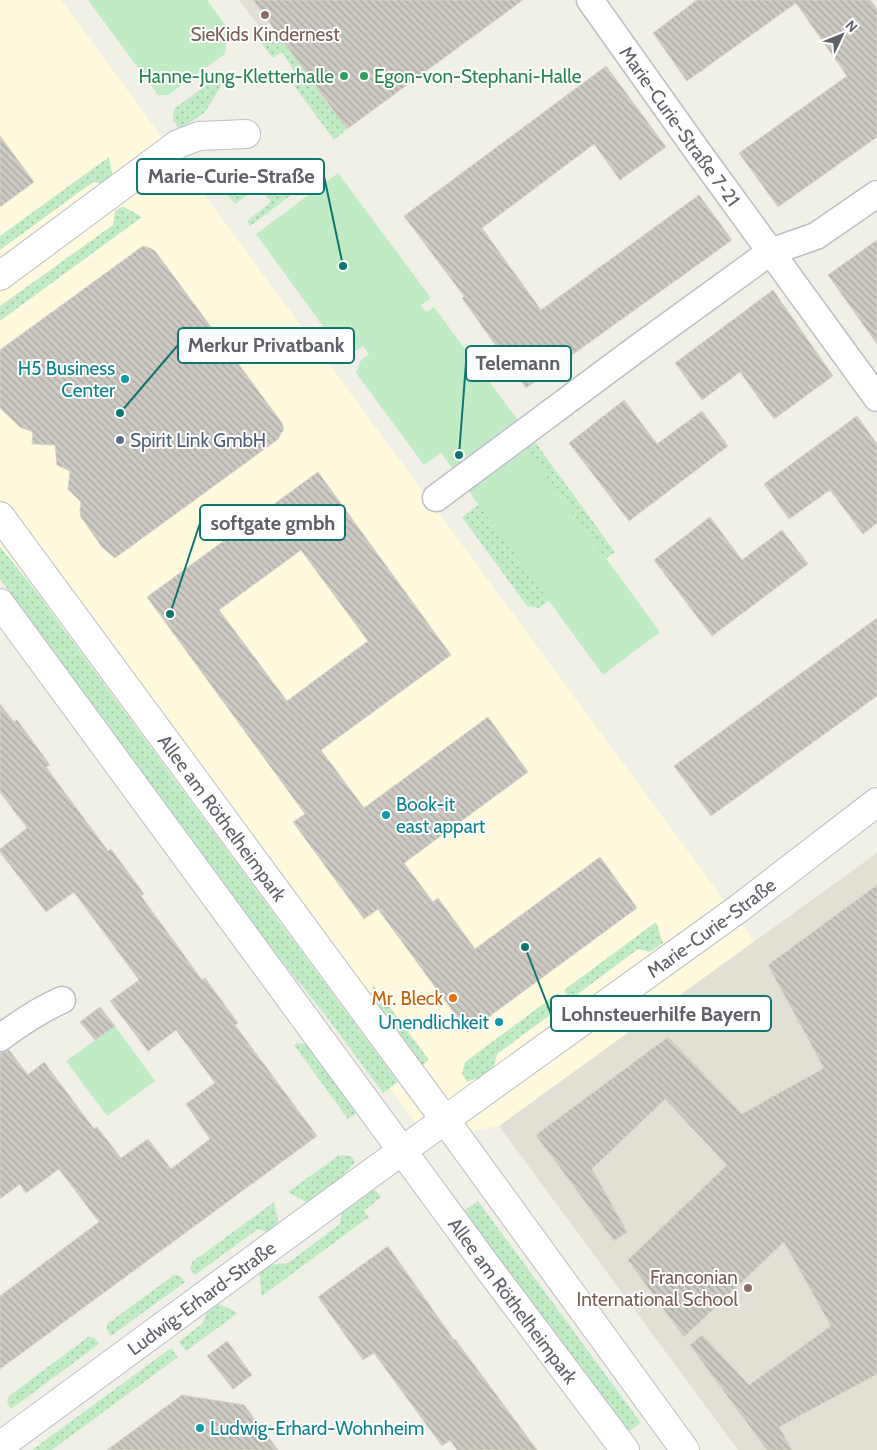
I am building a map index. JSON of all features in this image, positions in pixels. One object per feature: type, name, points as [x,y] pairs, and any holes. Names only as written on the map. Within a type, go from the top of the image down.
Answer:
[{"type":"street","name":"Marie-Curie-Straße 7-21","points":[[590,0],[770,252]]},
{"type":"street","points":[[0,276],[178,144],[199,136],[246,134]]},
{"type":"street","points":[[436,498],[770,252],[816,236],[877,194]]},
{"type":"street","points":[[770,252],[877,398]]},
{"type":"street","name":"Allee am Röthelheimpark","points":[[0,516],[445,1120],[685,1450]]},
{"type":"street","name":"Allee am Röthelheimpark","points":[[0,603],[402,1151],[625,1450]]},
{"type":"street","name":"Marie-Curie-Straße","points":[[445,1120],[738,909],[877,802]]},
{"type":"street","points":[[0,1038],[30,1016],[62,1000]]},
{"type":"street","points":[[402,1151],[445,1120]]},
{"type":"street","name":"Ludwig-Erhard-Straße","points":[[0,1446],[402,1151]]},
{"type":"shaded area","points":[[0,0],[61,0],[754,941],[499,1126],[428,1139],[220,863],[0,563]]},
{"type":"shaded area","name":"SieKids Kindernest","points":[[239,0],[301,0],[261,29]]},
{"type":"shaded area","name":"Franconian International School","points":[[877,853],[877,1450],[738,1450],[499,1126]]},
{"type":"green space","points":[[88,0],[207,0],[228,29],[225,54],[168,95],[158,95]]},
{"type":"green space","points":[[322,0],[336,0],[282,40],[347,129],[334,140],[287,76],[294,71],[282,52],[273,58],[262,44]]},
{"type":"green space","points":[[224,72],[220,88],[205,112],[180,130],[173,120],[174,109]]},
{"type":"green space","points":[[109,157],[113,178],[106,184],[93,182],[0,250],[0,236]]},
{"type":"green space","points":[[220,172],[240,188],[289,177],[308,178],[310,181],[250,226],[247,221],[271,202],[260,186],[235,204],[219,184]]},
{"type":"green space","points":[[338,173],[431,298],[421,305],[426,312],[434,307],[520,423],[512,430],[660,632],[603,675],[441,453],[424,465],[356,373],[361,360],[369,354],[363,346],[354,352],[341,351],[256,234]]},
{"type":"green space","points":[[121,207],[142,217],[0,321],[0,306],[113,225],[115,211]]},
{"type":"green space","points":[[533,439],[615,552],[539,608],[527,606],[462,517],[482,502],[470,485]]},
{"type":"green space","points":[[0,547],[29,582],[398,1082],[383,1093],[326,1016],[273,950],[0,579]]},
{"type":"green space","points":[[656,922],[663,943],[650,952],[638,949],[570,1000],[564,990]]},
{"type":"green space","points":[[374,986],[429,1060],[419,1068],[370,1002]]},
{"type":"green space","points":[[558,993],[565,1004],[497,1054],[494,1067],[483,1076],[467,1082],[462,1074],[465,1062]]},
{"type":"green space","points":[[115,1026],[155,1081],[107,1116],[66,1061]]},
{"type":"green space","points":[[297,1043],[310,1045],[358,1112],[348,1119],[294,1045]]},
{"type":"green space","points":[[339,1155],[351,1156],[355,1162],[339,1180],[308,1203],[288,1192]]},
{"type":"green space","points":[[375,1190],[381,1197],[364,1211],[369,1217],[262,1296],[259,1272],[269,1265],[288,1263],[340,1224],[342,1211],[367,1193]]},
{"type":"green space","points":[[478,1201],[641,1423],[627,1433],[464,1211]]},
{"type":"green space","points":[[274,1202],[279,1224],[267,1232],[258,1229],[195,1275],[190,1269],[192,1262]]},
{"type":"green space","points":[[174,1275],[180,1276],[185,1282],[111,1336],[107,1330],[107,1324]]},
{"type":"green space","points":[[217,1303],[238,1313],[186,1351],[179,1342],[203,1323],[206,1312]]},
{"type":"green space","points":[[88,1337],[95,1338],[99,1344],[11,1409],[7,1403],[9,1396]]},
{"type":"green space","points":[[171,1348],[178,1357],[52,1450],[32,1450]]},
{"type":"building","name":"Egon-von-Stephani-Halle","points":[[253,0],[523,0],[347,129]]},
{"type":"building","points":[[697,0],[870,0],[877,9],[877,137],[778,207],[739,153],[847,76],[796,3],[687,81],[653,33]]},
{"type":"building","points":[[606,66],[666,147],[620,180],[594,144],[482,228],[541,310],[699,195],[732,240],[526,388],[462,298],[464,296],[404,216]]},
{"type":"building","points":[[0,136],[34,182],[0,207]]},
{"type":"building","points":[[877,240],[877,344],[828,275]]},
{"type":"building","name":"H5 Business Center","points":[[143,246],[155,251],[282,423],[284,429],[277,440],[115,558],[102,547],[81,517],[81,502],[68,489],[70,471],[57,465],[55,445],[32,444],[33,432],[20,427],[0,408],[0,350]]},
{"type":"building","points":[[773,290],[833,376],[774,419],[740,372],[702,400],[675,363]]},
{"type":"building","points":[[624,400],[657,444],[702,411],[728,446],[629,521],[569,443]]},
{"type":"building","points":[[857,416],[877,444],[877,523],[863,534],[830,490],[789,519],[764,484]]},
{"type":"building","points":[[318,472],[451,655],[321,750],[364,808],[488,717],[528,772],[404,863],[433,902],[438,898],[475,949],[600,857],[637,908],[468,1032],[378,909],[364,919],[293,822],[305,814],[147,597]],"holes":[[[301,550],[368,641],[287,701],[219,610]]]},
{"type":"building","points":[[710,517],[742,560],[782,530],[808,564],[712,636],[654,560]]},
{"type":"building","points":[[877,618],[877,696],[711,816],[674,766]]},
{"type":"building","points":[[0,704],[14,722],[17,720],[50,765],[46,767],[108,851],[111,849],[144,894],[141,896],[202,980],[205,978],[238,1023],[235,1025],[317,1136],[0,1369],[0,1296],[99,1222],[59,1169],[26,1193],[20,1184],[0,1199],[0,1053],[9,1050],[28,1075],[44,1062],[94,1129],[97,1127],[121,1158],[148,1139],[171,1169],[210,1139],[186,1104],[215,1083],[176,1030],[148,1051],[110,1001],[139,980],[74,892],[46,912],[0,852],[0,849],[27,828],[0,792]]},
{"type":"building","points":[[877,885],[877,1374],[779,1427],[792,1450],[767,1450],[690,1345],[702,1335],[749,1385],[831,1326],[784,1242],[684,1337],[628,1260],[727,1165],[665,1099],[592,1169],[627,1232],[614,1241],[536,1135],[668,1037],[742,1114],[824,1068],[768,965]]},
{"type":"building","points":[[100,1007],[115,1026],[95,1040],[80,1022]]},
{"type":"building","points":[[388,1246],[454,1340],[537,1450],[457,1450],[450,1440],[442,1446],[374,1353],[363,1360],[318,1297]]},
{"type":"building","points":[[227,1341],[252,1375],[233,1389],[207,1356]]},
{"type":"building","name":"Ludwig-Erhard-Wohnheim","points":[[182,1395],[244,1405],[278,1450],[107,1450]]},
{"type":"place","name":"SieKids Kindernest","points":[[265,15]]},
{"type":"place","name":"Hanne-Jung-Kletterhalle","points":[[344,76]]},
{"type":"place","name":"Egon-von-Stephani-Halle","points":[[364,76]]},
{"type":"place","name":"Marie-Curie-Straße","points":[[343,266]]},
{"type":"place","name":"H5 Business Center","points":[[125,379]]},
{"type":"place","name":"Merkur Privatbank","points":[[120,413]]},
{"type":"place","name":"Spirit Link GmbH","points":[[120,440]]},
{"type":"place","name":"Telemann","points":[[459,455]]},
{"type":"place","name":"softgate gmbh","points":[[170,614]]},
{"type":"place","name":"Book-it east appart","points":[[386,815]]},
{"type":"place","name":"Lohnsteuerhilfe Bayern","points":[[525,947]]},
{"type":"place","name":"Mr. Bleck","points":[[453,998]]},
{"type":"place","name":"Unendlichkeit","points":[[499,1022]]},
{"type":"place","name":"Franconian International School","points":[[748,1288]]},
{"type":"place","name":"Ludwig-Erhard-Wohnheim","points":[[200,1428]]}]
